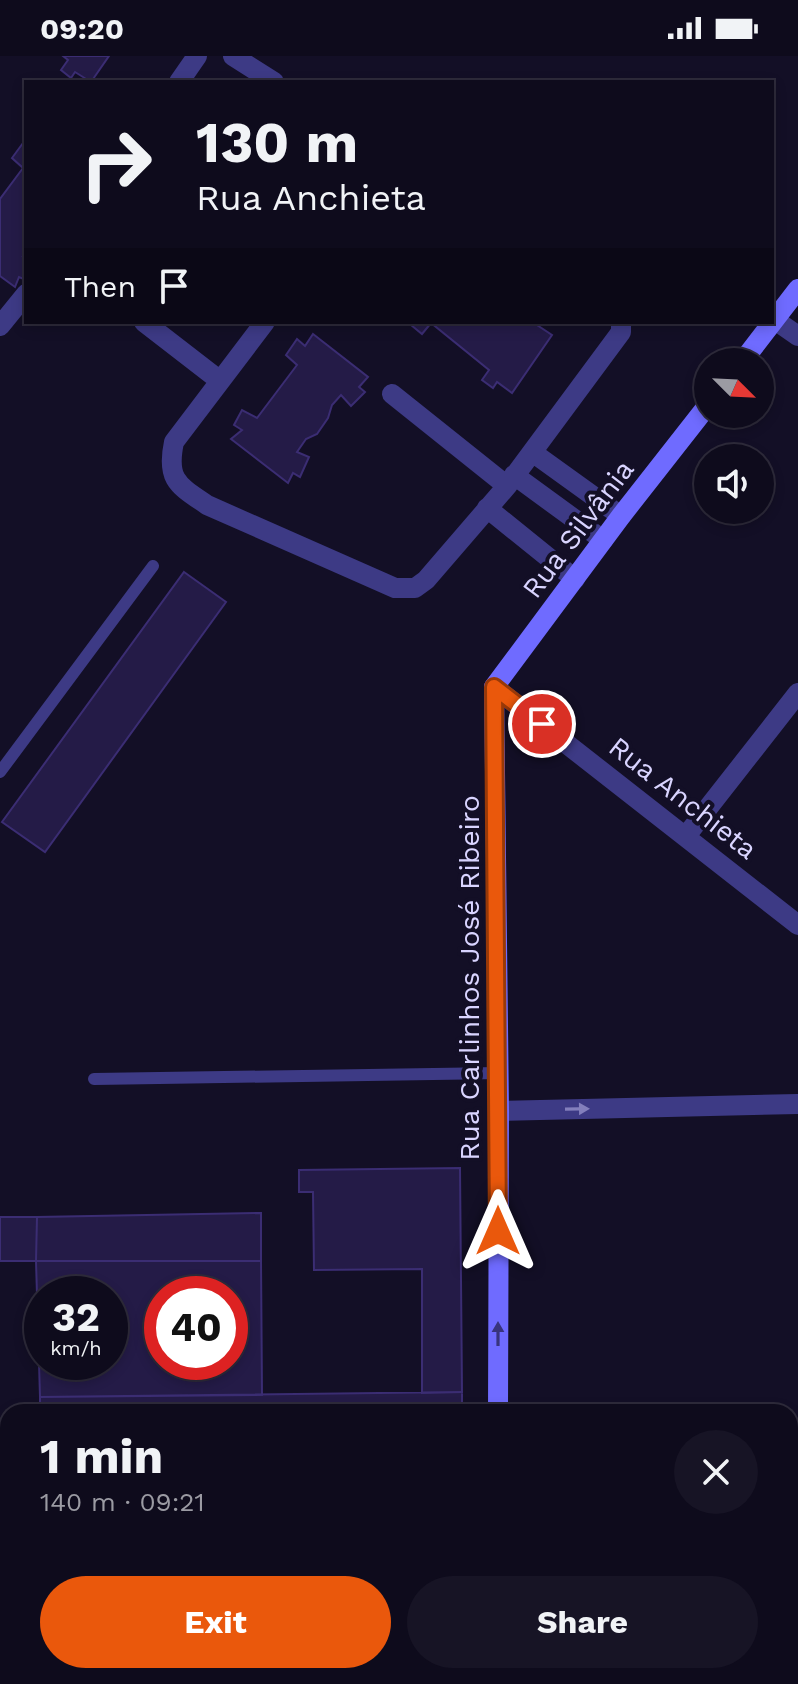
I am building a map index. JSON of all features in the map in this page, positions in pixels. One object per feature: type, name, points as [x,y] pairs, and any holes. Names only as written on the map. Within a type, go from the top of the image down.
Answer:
[{"type":"street","points":[[180,80],[197,56]]},
{"type":"street","points":[[233,56],[271,80]]},
{"type":"street","points":[[798,289],[775,320],[798,336]]},
{"type":"street","points":[[0,326],[24,296]]},
{"type":"street","points":[[147,324],[219,380]]},
{"type":"street","points":[[263,324],[174,442],[169,462],[174,477],[181,487],[207,505],[395,588],[415,588],[426,580],[510,481],[621,332],[621,324]]},
{"type":"street","points":[[753,348],[772,324]]},
{"type":"street","points":[[392,394],[510,481],[603,540]]},
{"type":"street","name":"Rua Silvânia","points":[[494,687],[694,423]]},
{"type":"street","points":[[532,452],[621,516]]},
{"type":"street","points":[[487,508],[575,579]]},
{"type":"street","name":"Rua Anchieta","points":[[494,687],[798,925]]},
{"type":"street","name":"Rua Carlinhos José Ribeiro","points":[[494,687],[499,1073],[498,1404]]},
{"type":"street","points":[[686,836],[798,693]]},
{"type":"street","points":[[499,1111],[798,1104]]},
{"type":"lane","points":[[0,772],[153,566]]},
{"type":"lane","points":[[94,1079],[499,1073]]},
{"type":"building","points":[[63,56],[109,56],[92,80],[75,72],[71,78],[61,70],[68,60]]},
{"type":"building","points":[[24,144],[24,279],[19,277],[15,287],[0,276],[0,199],[23,168],[12,158]]},
{"type":"building","points":[[412,324],[430,324],[422,334]]},
{"type":"building","points":[[432,324],[539,324],[552,335],[512,393],[497,382],[493,388],[482,380],[489,370]]},
{"type":"building","points":[[313,334],[368,377],[359,387],[365,392],[351,406],[341,395],[332,405],[328,418],[317,434],[306,439],[297,452],[309,457],[300,477],[293,473],[288,483],[231,439],[242,430],[234,425],[242,410],[257,418],[297,365],[286,355],[297,339],[305,346]]},
{"type":"building","points":[[184,572],[226,602],[45,852],[2,822]]},
{"type":"building","points":[[460,1168],[462,1392],[422,1393],[422,1269],[314,1270],[313,1192],[299,1192],[299,1170]]},
{"type":"building","points":[[261,1213],[261,1261],[36,1261],[37,1217]]},
{"type":"building","points":[[0,1217],[37,1217],[36,1261],[0,1261]]},
{"type":"building","points":[[36,1261],[261,1261],[262,1395],[40,1397],[40,1380],[128,1380],[128,1276],[36,1276]]},
{"type":"building","points":[[462,1392],[462,1404],[40,1404],[40,1397]]},
{"type":"route","points":[[498,1231],[494,687],[542,724]]}]
